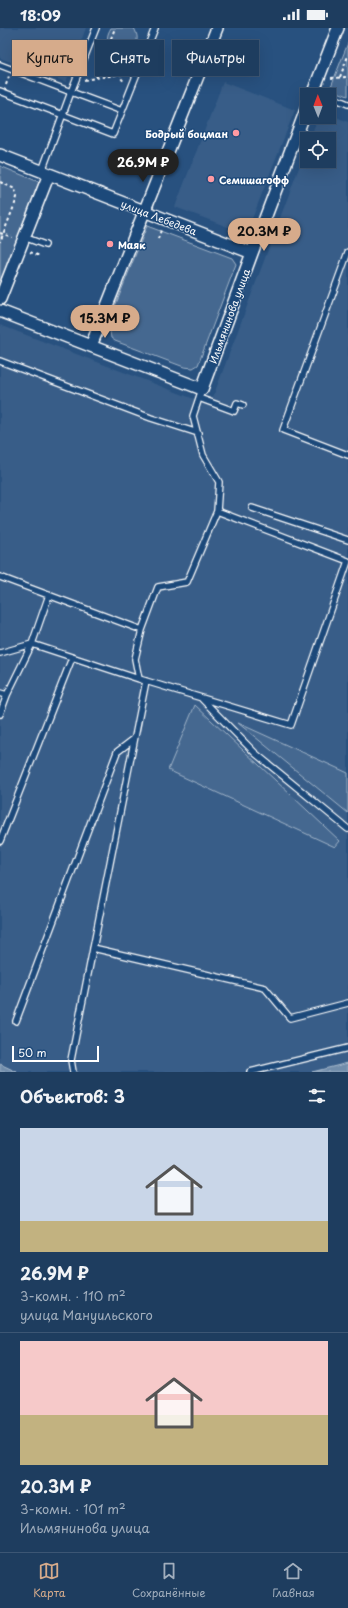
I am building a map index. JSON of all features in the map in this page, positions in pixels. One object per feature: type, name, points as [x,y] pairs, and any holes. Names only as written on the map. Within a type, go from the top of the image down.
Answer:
[{"type":"street","points":[[90,346],[217,28]]},
{"type":"street","points":[[315,88],[338,28]]},
{"type":"street","name":"Ильмянинова улица","points":[[200,394],[301,124]]},
{"type":"street","name":"улица Лебедева","points":[[0,155],[252,253]]},
{"type":"street","points":[[0,299],[20,238],[46,173]]},
{"type":"street","points":[[0,311],[90,346],[200,394]]},
{"type":"lane","points":[[46,173],[71,92],[96,28]]},
{"type":"lane","points":[[150,40],[155,28]]},
{"type":"lane","points":[[0,65],[122,111]]},
{"type":"lane","points":[[2,91],[63,116],[113,134],[136,76]]},
{"type":"lane","points":[[336,99],[348,104]]},
{"type":"lane","points":[[20,238],[45,245]]},
{"type":"lane","points":[[348,252],[283,430],[348,455]]},
{"type":"lane","points":[[0,361],[151,418],[198,433]]},
{"type":"lane","points":[[139,679],[135,659],[142,630],[158,587],[187,582],[217,511],[220,482],[203,455],[193,416],[200,394],[234,411],[236,403],[243,405]]},
{"type":"lane","points":[[252,508],[348,540]]},
{"type":"lane","points":[[0,653],[32,644],[146,682],[290,725],[348,561],[217,511]]},
{"type":"lane","points":[[0,577],[142,630]]},
{"type":"lane","points":[[0,714],[7,695],[32,644],[49,595]]},
{"type":"lane","points":[[0,841],[72,658]]},
{"type":"lane","points":[[73,1072],[71,1060],[146,682]]},
{"type":"lane","points":[[0,693],[7,695]]},
{"type":"lane","points":[[202,699],[255,753],[348,829]]},
{"type":"lane","points":[[16,1021],[117,752],[134,739]]},
{"type":"lane","points":[[93,948],[265,988],[290,1018],[348,1003]]},
{"type":"lane","points":[[250,1072],[348,1048]]},
{"type":"path","points":[[110,40],[115,28]]},
{"type":"path","points":[[90,43],[95,46]]},
{"type":"path","points":[[340,77],[348,56]]},
{"type":"path","points":[[2,91],[11,72]]},
{"type":"path","points":[[75,81],[108,76]]},
{"type":"path","points":[[121,76],[131,90]]},
{"type":"path","points":[[329,78],[348,77]]},
{"type":"path","points":[[0,182],[15,189],[17,197],[0,242]]},
{"type":"path","points":[[158,239],[162,227]]},
{"type":"path","points":[[0,233],[20,238]]},
{"type":"shaded area","points":[[0,28],[86,28],[82,40],[12,40],[12,62],[0,58]]},
{"type":"shaded area","points":[[111,28],[134,28],[137,38],[136,40],[108,40]]},
{"type":"shaded area","points":[[348,43],[348,96],[336,91],[336,88],[330,88]]},
{"type":"shaded area","points":[[50,76],[68,76],[66,82]]},
{"type":"shaded area","points":[[223,82],[295,110],[246,234],[175,207]]},
{"type":"shaded area","points":[[336,117],[348,122],[348,1072],[17,1072],[0,1064],[0,325],[210,405],[300,165],[300,168],[336,168],[336,132],[313,132],[315,124],[336,124]]},
{"type":"shaded area","points":[[0,166],[39,182],[0,283]]},
{"type":"shaded area","points":[[147,226],[232,258],[236,264],[198,365],[193,368],[184,367],[115,341],[111,338],[110,331],[106,329]]},
{"type":"shaded area","points":[[195,705],[340,841],[335,847],[168,770]]},
{"type":"shaded area","points":[[238,723],[348,773],[348,813]]},
{"type":"shaded area","points":[[348,1063],[348,1072],[312,1072]]},
{"type":"shaded area","points":[[0,1064],[17,1072],[0,1072]]},
{"type":"place","name":"Бодрый боцман","points":[[236,133]]},
{"type":"place","name":"Семишагофф","points":[[211,179]]},
{"type":"place","name":"Маяк","points":[[110,244]]}]
